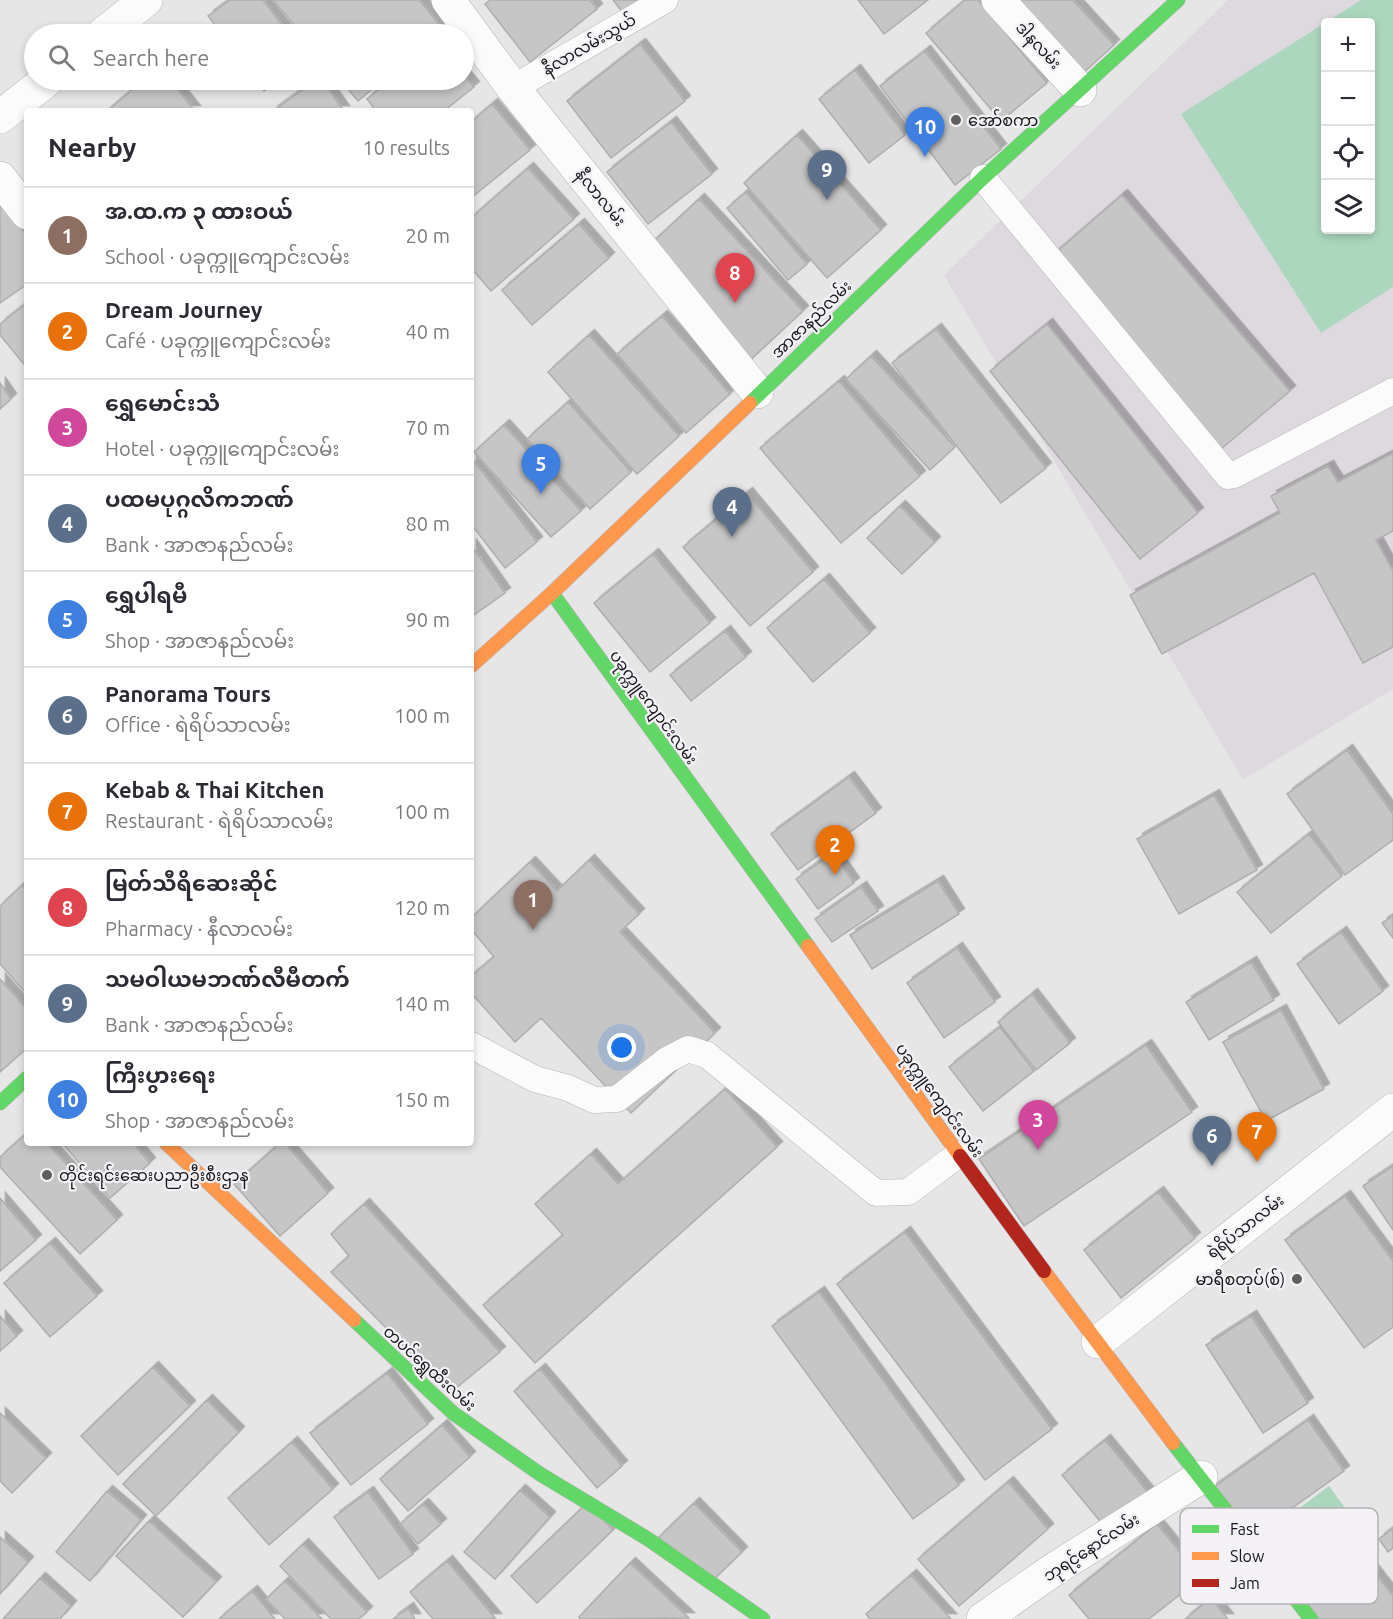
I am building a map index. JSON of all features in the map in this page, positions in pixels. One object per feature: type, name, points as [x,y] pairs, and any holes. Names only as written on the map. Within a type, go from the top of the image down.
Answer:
[{"type":"street","points":[[116,24],[146,0]]},
{"type":"street","name":"နီလာလမ်း","points":[[448,0],[466,24]]},
{"type":"street","name":"ဒါနလမ်း","points":[[998,0],[1080,90]]},
{"type":"street","name":"အာဇာနည်လမ်း","points":[[474,663],[552,593],[757,392],[983,178],[1178,0]]},
{"type":"street","name":"နီလာလမ်း","points":[[474,35],[513,88],[757,392]]},
{"type":"street","points":[[0,117],[34,90]]},
{"type":"street","points":[[0,178],[24,209]]},
{"type":"street","name":"ပခုက္ကူကျောင်းလမ်း","points":[[552,593],[1098,1342],[1120,1376],[1226,1508]]},
{"type":"street","points":[[0,1103],[24,1081]]},
{"type":"street","name":"ရဲရိပ်သာလမ်း","points":[[1098,1342],[1393,1110]]},
{"type":"street","name":"တပင်ရွှေထီးလမ်း","points":[[169,1146],[453,1413],[540,1474],[648,1539],[762,1619]]},
{"type":"street","name":"ဘုရင့်နောင်လမ်း","points":[[983,1619],[1053,1570],[1202,1477]]},
{"type":"street","name":"ပခုက္ကူကျောင်းလမ်း","points":[[1299,1604],[1311,1619]]},
{"type":"lane","name":"နီလာလမ်းသွယ်","points":[[513,88],[665,0]]},
{"type":"lane","points":[[983,178],[1228,476],[1234,475],[1393,391]]},
{"type":"lane","points":[[474,1047],[535,1079],[568,1088],[594,1100],[617,1099],[667,1060],[688,1049],[707,1055],[876,1192],[908,1192],[959,1154]]},
{"type":"shaded area","points":[[1228,0],[1393,0],[1393,689],[1243,780],[944,275]]},
{"type":"green space","points":[[1361,0],[1393,0],[1393,287],[1321,333],[1181,114],[1321,25],[1321,234],[1375,234],[1375,18],[1332,18]]},
{"type":"green space","points":[[1329,1486],[1345,1508],[1300,1508]]},
{"type":"building","points":[[230,0],[263,0],[281,24],[214,24],[208,16]]},
{"type":"building","points":[[273,0],[419,0],[439,24],[293,24]]},
{"type":"building","points":[[490,0],[590,0],[597,9],[530,62],[485,4]]},
{"type":"building","points":[[613,0],[654,0],[635,28]]},
{"type":"building","points":[[858,0],[928,0],[884,34]]},
{"type":"building","points":[[965,0],[978,0],[1047,83],[1001,121],[926,33]]},
{"type":"building","points":[[994,0],[1073,0],[1114,45],[1071,84]]},
{"type":"building","points":[[640,44],[685,101],[611,158],[567,101]]},
{"type":"building","points":[[925,51],[1001,149],[955,185],[880,86]]},
{"type":"building","points":[[855,70],[905,135],[869,163],[819,99]]},
{"type":"building","points":[[132,90],[178,90],[193,108],[111,108]]},
{"type":"building","points":[[302,90],[329,90],[342,108],[277,108]]},
{"type":"building","points":[[349,90],[371,90],[358,101]]},
{"type":"building","points":[[378,90],[470,90],[448,108],[374,108],[367,99]]},
{"type":"building","points":[[492,104],[530,150],[474,196],[474,119]]},
{"type":"building","points":[[671,122],[712,174],[648,224],[607,172]]},
{"type":"building","points":[[797,135],[881,230],[827,278],[744,183]]},
{"type":"building","points":[[528,168],[574,219],[491,291],[474,271],[474,215]]},
{"type":"building","points":[[746,192],[807,264],[788,280],[727,208]]},
{"type":"building","points":[[1122,195],[1290,391],[1221,449],[1054,254]]},
{"type":"building","points":[[0,198],[24,232],[24,286],[0,303]]},
{"type":"building","points":[[699,199],[803,311],[746,364],[642,252]]},
{"type":"building","points":[[579,224],[609,258],[532,325],[502,290]]},
{"type":"building","points":[[24,305],[24,364],[0,335],[0,324]]},
{"type":"building","points":[[662,316],[730,394],[686,433],[617,354]]},
{"type":"building","points":[[1047,324],[1198,513],[1140,559],[990,371]]},
{"type":"building","points":[[936,329],[1046,468],[1001,503],[892,363]]},
{"type":"building","points":[[589,335],[679,436],[637,474],[548,372]]},
{"type":"building","points":[[871,356],[955,447],[930,470],[846,379]]},
{"type":"building","points":[[839,381],[920,476],[841,543],[760,448]]},
{"type":"building","points":[[0,383],[11,399],[0,409]]},
{"type":"building","points":[[568,402],[631,472],[590,509],[527,439]]},
{"type":"building","points":[[504,425],[581,511],[551,537],[474,452]]},
{"type":"building","points":[[1393,453],[1393,531],[1376,540],[1393,571],[1393,647],[1363,663],[1314,573],[1162,654],[1130,595],[1280,513],[1271,496],[1328,466],[1338,482]]},
{"type":"building","points":[[474,461],[537,542],[505,568],[474,528]]},
{"type":"building","points":[[747,493],[813,572],[750,626],[683,547]]},
{"type":"building","points":[[900,506],[935,542],[902,574],[867,538]]},
{"type":"building","points":[[474,549],[505,593],[474,615]]},
{"type":"building","points":[[653,554],[710,623],[650,672],[594,603]]},
{"type":"building","points":[[824,579],[870,633],[813,682],[767,628]]},
{"type":"building","points":[[725,631],[746,657],[691,701],[670,675]]},
{"type":"building","points":[[1347,750],[1393,814],[1393,840],[1345,875],[1287,794]]},
{"type":"building","points":[[849,777],[876,813],[798,870],[771,834]]},
{"type":"building","points":[[1214,795],[1257,870],[1179,914],[1137,839]]},
{"type":"building","points":[[1309,834],[1342,876],[1271,933],[1237,892]]},
{"type":"building","points":[[833,853],[854,883],[818,909],[796,879]]},
{"type":"building","points":[[589,860],[639,914],[620,932],[715,1033],[631,1113],[541,1018],[515,1042],[474,996],[474,974],[494,957],[474,933],[474,915],[530,862],[557,891]]},
{"type":"building","points":[[938,881],[959,914],[872,969],[850,935]]},
{"type":"building","points":[[22,885],[24,887],[24,991],[0,964],[0,906]]},
{"type":"building","points":[[861,887],[878,911],[832,942],[815,919]]},
{"type":"building","points":[[1393,916],[1393,938],[1382,923]]},
{"type":"building","points":[[1341,932],[1383,991],[1339,1024],[1297,964]]},
{"type":"building","points":[[957,948],[995,1002],[944,1038],[907,983]]},
{"type":"building","points":[[1251,962],[1274,1000],[1209,1040],[1186,1002]]},
{"type":"building","points":[[0,979],[24,1006],[24,1051],[0,1072]]},
{"type":"building","points":[[1032,994],[1070,1043],[1036,1070],[998,1022]]},
{"type":"building","points":[[1281,1010],[1324,1089],[1266,1121],[1223,1042]]},
{"type":"building","points":[[1000,1027],[1034,1071],[983,1111],[949,1067]]},
{"type":"building","points":[[1146,1045],[1192,1112],[1024,1226],[979,1159]]},
{"type":"building","points":[[725,1089],[777,1147],[535,1363],[483,1305],[563,1235],[535,1204],[591,1154],[618,1184]]},
{"type":"building","points":[[24,1136],[24,1146],[50,1146],[117,1220],[80,1254],[0,1167],[0,1157]]},
{"type":"building","points":[[65,1146],[136,1146],[150,1163],[110,1198]]},
{"type":"building","points":[[277,1146],[288,1146],[328,1193],[280,1236],[234,1184]]},
{"type":"building","points":[[1393,1166],[1393,1230],[1363,1186]]},
{"type":"building","points":[[1158,1192],[1195,1238],[1121,1298],[1084,1250]]},
{"type":"building","points":[[1345,1196],[1393,1261],[1393,1327],[1364,1348],[1285,1240]]},
{"type":"building","points":[[0,1198],[36,1240],[0,1271]]},
{"type":"building","points":[[364,1204],[500,1352],[450,1393],[331,1272],[349,1256],[331,1234]]},
{"type":"building","points":[[905,1232],[1052,1429],[985,1480],[837,1284]]},
{"type":"building","points":[[50,1243],[97,1296],[50,1337],[4,1283]]},
{"type":"building","points":[[819,1292],[959,1485],[913,1519],[772,1326]]},
{"type":"building","points":[[0,1316],[17,1336],[0,1351]]},
{"type":"building","points":[[1251,1316],[1308,1403],[1263,1433],[1206,1345]]},
{"type":"building","points":[[153,1367],[190,1406],[118,1475],[81,1436]]},
{"type":"building","points":[[540,1369],[622,1466],[597,1488],[514,1391]]},
{"type":"building","points":[[387,1373],[428,1424],[351,1485],[310,1433]]},
{"type":"building","points":[[207,1400],[239,1432],[156,1516],[123,1484]]},
{"type":"building","points":[[0,1413],[46,1458],[12,1493],[0,1481]]},
{"type":"building","points":[[1308,1420],[1344,1471],[1292,1508],[1223,1508],[1210,1490]]},
{"type":"building","points":[[442,1425],[470,1457],[408,1511],[380,1479]]},
{"type":"building","points":[[1105,1440],[1152,1497],[1109,1532],[1062,1475]]},
{"type":"building","points":[[292,1442],[333,1489],[269,1545],[228,1498]]},
{"type":"building","points":[[1008,1482],[1048,1529],[959,1606],[918,1559]]},
{"type":"building","points":[[520,1490],[550,1517],[495,1579],[464,1552]]},
{"type":"building","points":[[107,1491],[141,1520],[90,1581],[56,1552]]},
{"type":"building","points":[[368,1492],[413,1554],[379,1579],[334,1517]]},
{"type":"building","points":[[587,1503],[613,1530],[537,1603],[511,1576]]},
{"type":"building","points":[[694,1503],[742,1552],[707,1586],[659,1537]]},
{"type":"building","points":[[423,1504],[441,1524],[418,1544],[400,1524]]},
{"type":"building","points":[[149,1521],[216,1582],[183,1617],[116,1556]]},
{"type":"building","points":[[1157,1524],[1180,1552],[1180,1595],[1149,1619],[1089,1619],[1069,1595]]},
{"type":"building","points":[[1393,1528],[1393,1548],[1388,1552],[1379,1539]]},
{"type":"building","points":[[0,1537],[28,1562],[0,1594]]},
{"type":"building","points":[[303,1544],[367,1612],[359,1619],[331,1619],[280,1566]]},
{"type":"building","points":[[447,1561],[496,1619],[433,1619],[410,1592]]},
{"type":"building","points":[[630,1563],[689,1618],[580,1619],[579,1617]]},
{"type":"building","points":[[911,1575],[951,1619],[870,1619],[866,1614]]},
{"type":"building","points":[[1378,1577],[1393,1596],[1393,1619],[1316,1619],[1304,1604],[1378,1604]]},
{"type":"building","points":[[40,1578],[71,1606],[60,1619],[3,1619]]},
{"type":"building","points":[[285,1581],[322,1619],[285,1619],[266,1599]]},
{"type":"building","points":[[252,1591],[275,1619],[219,1619]]},
{"type":"building","points":[[1204,1604],[1216,1604],[1228,1619],[1185,1619]]},
{"type":"building","points":[[408,1608],[415,1619],[393,1619]]},
{"type":"traffic: fast","points":[[750,403],[983,178],[1178,0]]},
{"type":"traffic: fast","points":[[552,593],[808,946]]},
{"type":"traffic: fast","points":[[0,1103],[24,1081]]},
{"type":"traffic: fast","points":[[354,1320],[453,1413],[540,1474],[648,1539],[763,1619]]},
{"type":"traffic: fast","points":[[1173,1443],[1224,1508]]},
{"type":"traffic: fast","points":[[1299,1604],[1311,1619]]},
{"type":"traffic: slow","points":[[474,663],[552,593],[750,403]]},
{"type":"traffic: slow","points":[[808,946],[960,1156]]},
{"type":"traffic: slow","points":[[169,1146],[354,1320]]},
{"type":"traffic: slow","points":[[1044,1271],[1173,1443]]},
{"type":"traffic: jam","points":[[960,1156],[1044,1271]]},
{"type":"place","name":"အော်စကာ","points":[[956,120]]},
{"type":"place","name":"ကြီးပွားရေး","points":[[925,157]]},
{"type":"place","name":"သမဝါယမဘဏ်လီမီတက်","points":[[827,200]]},
{"type":"place","name":"မြတ်သီရိဆေးဆိုင်","points":[[735,303]]},
{"type":"place","name":"ရွှေပါရမီ","points":[[541,494]]},
{"type":"place","name":"ပထမပုဂ္ဂလိကဘဏ်","points":[[732,537]]},
{"type":"place","name":"Dream Journey","points":[[835,875]]},
{"type":"place","name":"အ.ထ.က ၃ ထားဝယ်","points":[[533,930]]},
{"type":"place","name":"ရွှေမောင်းသံ","points":[[1038,1150]]},
{"type":"place","name":"Kebab & Thai Kitchen","points":[[1257,1162]]},
{"type":"place","name":"Panorama Tours","points":[[1212,1166]]},
{"type":"place","name":"တိုင်းရင်းဆေးပညာဦးစီးဌာန","points":[[47,1175]]},
{"type":"place","name":"မာရီစတုပ်(စ်)","points":[[1297,1279]]}]
